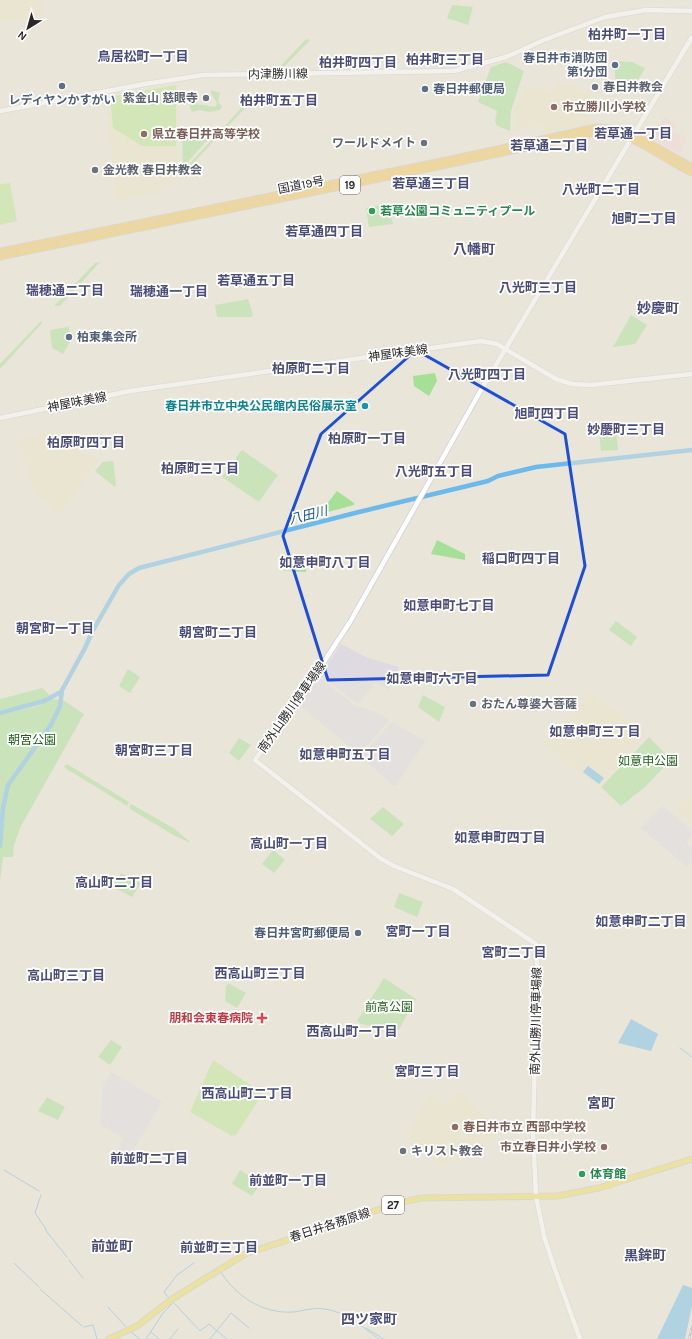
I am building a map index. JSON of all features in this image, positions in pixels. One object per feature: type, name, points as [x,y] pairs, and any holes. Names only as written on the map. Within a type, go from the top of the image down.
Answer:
[{"type":"highway","name":"国道19号","points":[[0,251],[451,159],[588,128],[611,127],[634,134],[692,166]]},
{"type":"highway","name":"国道19号","points":[[0,257],[440,167],[590,134],[610,133],[631,139],[692,173]]},
{"type":"main road","name":"内津勝川線","points":[[0,111],[145,84],[203,75],[454,71],[506,57],[544,40],[605,17],[646,10],[692,11]]},
{"type":"main road","name":"南外山勝川停車場線","points":[[580,1339],[551,1258],[536,1196],[533,1146],[537,966],[537,949],[535,942],[453,889],[394,866],[380,858],[255,760],[343,634],[506,348],[692,37]]},
{"type":"main road","name":"神屋味美線","points":[[0,418],[130,391],[481,342],[493,342],[506,348],[556,379],[572,384],[591,385],[692,374]]},
{"type":"main road","name":"春日井各務原線","points":[[109,1339],[137,1326],[172,1299],[228,1263],[257,1249],[402,1202],[422,1198],[536,1196],[580,1192],[692,1159]]},
{"type":"highlighted area","points":[[416,350],[565,434],[585,566],[548,675],[328,680],[283,536],[321,434]]},
{"type":"shaded area","points":[[0,0],[41,0],[43,15],[0,22]]},
{"type":"shaded area","name":"市立勝川小学校","points":[[556,81],[589,92],[594,124],[545,133],[543,125],[513,131],[513,117],[523,86],[533,89],[535,86],[553,91]]},
{"type":"shaded area","name":"県立春日井高等学校","points":[[178,83],[178,172],[158,193],[116,201],[106,97]]},
{"type":"shaded area","points":[[664,117],[676,123],[673,131],[686,137],[680,154],[652,139]]},
{"type":"shaded area","points":[[58,431],[99,461],[60,514],[42,499],[33,486],[28,475],[20,439]]},
{"type":"shaded area","points":[[341,644],[368,658],[399,667],[389,690],[376,683],[358,704],[320,675]]},
{"type":"shaded area","points":[[319,677],[354,705],[376,712],[389,719],[389,721],[359,754],[299,705]]},
{"type":"shaded area","points":[[590,695],[617,710],[646,735],[599,787],[539,742],[564,721]]},
{"type":"shaded area","points":[[392,722],[426,741],[395,787],[361,756]]},
{"type":"shaded area","points":[[692,793],[692,825],[677,810]]},
{"type":"shaded area","points":[[663,806],[692,830],[692,835],[686,842],[692,848],[692,860],[687,867],[641,828]]},
{"type":"shaded area","points":[[111,1072],[162,1102],[131,1154],[118,1149],[123,1138],[100,1124],[103,1086]]},
{"type":"shaded area","name":"春日井市立 西部中学校","points":[[459,1091],[503,1133],[441,1166],[408,1136],[430,1094],[446,1104]]},
{"type":"green space","points":[[452,5],[473,7],[468,25],[447,18]]},
{"type":"green space","points":[[306,39],[310,40],[281,70],[277,70]]},
{"type":"green space","points":[[614,61],[632,62],[645,68],[630,94],[616,88]]},
{"type":"green space","points":[[506,62],[524,71],[511,111],[510,131],[497,126],[495,121],[497,111],[478,102],[491,67]]},
{"type":"green space","points":[[176,85],[176,146],[142,146],[113,128],[110,97]]},
{"type":"green space","points":[[211,90],[220,93],[218,102],[222,107],[220,110],[209,112],[200,110],[192,112],[190,107],[190,95],[194,97],[198,105],[212,107],[216,106],[217,103],[211,93]]},
{"type":"green space","points":[[245,104],[247,106],[183,174],[182,172]]},
{"type":"green space","points":[[182,130],[199,130],[210,137],[183,167]]},
{"type":"green space","points":[[413,170],[161,222],[123,229],[403,171]]},
{"type":"green space","points":[[10,183],[17,221],[0,225],[0,184]]},
{"type":"green space","points":[[389,203],[393,224],[369,227],[366,208]]},
{"type":"green space","points":[[100,262],[60,306],[54,306],[95,263]]},
{"type":"green space","points":[[248,299],[253,315],[251,317],[217,317],[215,305]]},
{"type":"green space","points":[[631,315],[647,325],[635,344],[613,347]]},
{"type":"green space","points":[[41,321],[42,323],[0,369],[0,364]]},
{"type":"green space","points":[[68,327],[71,340],[63,354],[52,348],[50,330]]},
{"type":"green space","points":[[435,373],[437,381],[429,396],[414,386],[413,376]]},
{"type":"green space","points":[[616,430],[618,450],[601,451],[599,433]]},
{"type":"green space","points":[[242,450],[278,475],[259,502],[222,477]]},
{"type":"green space","points":[[113,461],[115,487],[95,471],[103,462]]},
{"type":"green space","points":[[337,491],[354,503],[354,505],[328,512],[326,505]]},
{"type":"green space","points":[[437,540],[465,554],[465,560],[431,554]]},
{"type":"green space","points":[[306,555],[306,572],[284,571],[286,561]]},
{"type":"green space","points":[[616,621],[637,637],[631,646],[609,630]]},
{"type":"green space","points":[[128,669],[140,677],[130,693],[119,686]]},
{"type":"green space","points":[[42,688],[50,695],[33,703],[0,711],[0,699]]},
{"type":"green space","points":[[423,695],[445,707],[439,722],[418,707]]},
{"type":"green space","name":"朝宮公園","points":[[51,699],[63,700],[84,714],[21,826],[14,845],[13,857],[3,857],[0,881],[0,715],[40,705]]},
{"type":"green space","name":"如意申公園","points":[[649,737],[671,760],[645,787],[621,806],[601,787]]},
{"type":"green space","points":[[239,738],[251,745],[239,761],[229,753]]},
{"type":"green space","points":[[67,764],[129,802],[127,806],[65,768],[64,766]]},
{"type":"green space","points":[[131,804],[175,829],[191,843],[175,836],[130,809],[129,807]]},
{"type":"green space","points":[[383,807],[404,824],[392,836],[370,819]]},
{"type":"green space","points":[[273,850],[285,860],[274,873],[262,864]]},
{"type":"green space","points":[[121,873],[141,883],[132,897],[113,887]]},
{"type":"green space","points":[[399,893],[423,902],[417,917],[394,907]]},
{"type":"green space","name":"前高公園","points":[[384,978],[416,999],[398,1031],[361,1024],[357,1021]]},
{"type":"green space","points":[[228,983],[246,993],[237,1008],[225,1001],[226,987]]},
{"type":"green space","points":[[111,1040],[122,1047],[110,1065],[98,1057]]},
{"type":"green space","points":[[213,1060],[263,1093],[236,1135],[232,1136],[190,1112]]},
{"type":"green space","points":[[47,1097],[65,1107],[58,1120],[38,1111]]},
{"type":"green space","points":[[240,1170],[261,1183],[252,1196],[232,1184]]},
{"type":"water","points":[[588,766],[604,778],[599,784],[583,772]]},
{"type":"water","points":[[631,1019],[658,1034],[651,1051],[618,1043]]},
{"type":"water","points":[[683,1285],[692,1288],[692,1306],[685,1339],[657,1339]]},
{"type":"waterway","name":"八田川","points":[[0,713],[44,701],[61,692],[92,632],[119,585],[129,574],[139,568],[488,481],[498,476],[536,467],[692,450]]},
{"type":"waterway","points":[[0,846],[3,808],[8,785],[51,725],[60,706],[62,690]]},
{"type":"waterway","points":[[680,1048],[692,1057]]},
{"type":"waterway","points":[[4,1170],[39,1191]]},
{"type":"waterway","points":[[41,1195],[35,1213],[46,1231],[67,1257]]},
{"type":"waterway","points":[[69,1260],[83,1278]]},
{"type":"waterway","points":[[14,1263],[39,1287]]},
{"type":"waterway","points":[[169,1298],[164,1292],[177,1275],[194,1263]]},
{"type":"waterway","points":[[220,1271],[234,1288],[251,1302],[260,1306],[282,1312],[293,1312],[316,1308],[331,1310],[353,1320],[379,1339]]},
{"type":"waterway","points":[[40,1289],[82,1326]]},
{"type":"waterway","points":[[178,1299],[182,1296]]},
{"type":"waterway","points":[[173,1302],[200,1331],[209,1324],[217,1331]]},
{"type":"waterway","points":[[146,1339],[163,1313],[172,1304]]},
{"type":"waterway","points":[[108,1307],[127,1328]]},
{"type":"waterway","points":[[210,1339],[231,1313],[249,1328]]},
{"type":"waterway","points":[[84,1327],[93,1325],[97,1339]]},
{"type":"waterway","points":[[366,1328],[384,1339]]},
{"type":"waterway","points":[[170,1339],[178,1329]]},
{"type":"waterway","points":[[217,1331],[227,1339]]},
{"type":"waterway","points":[[131,1332],[140,1339]]},
{"type":"waterway","points":[[151,1332],[159,1339]]},
{"type":"railway","points":[[689,1339],[692,1327]]},
{"type":"place","name":"春日井市消防団 第1分団","points":[[615,65]]},
{"type":"place","name":"レディヤンかすがい","points":[[62,86]]},
{"type":"place","name":"春日井教会","points":[[595,87]]},
{"type":"place","name":"春日井郵便局","points":[[425,89]]},
{"type":"place","name":"紫金山 慈眼寺","points":[[206,98]]},
{"type":"place","name":"市立勝川小学校","points":[[554,107]]},
{"type":"place","name":"県立春日井高等学校","points":[[144,134]]},
{"type":"place","name":"ワールドメイト","points":[[424,143]]},
{"type":"place","name":"金光教 春日井教会","points":[[95,170]]},
{"type":"place","name":"若草公園コミュニティプール","points":[[372,211]]},
{"type":"place","name":"柏東集会所","points":[[69,337]]},
{"type":"place","name":"春日井市立中央公民館内民俗展示室","points":[[365,406]]},
{"type":"place","name":"おたん尊婆大菩薩","points":[[473,704]]},
{"type":"place","name":"春日井宮町郵便局","points":[[358,933]]},
{"type":"place","name":"朋和会東春病院","points":[[262,1018]]},
{"type":"place","name":"春日井市立 西部中学校","points":[[455,1127]]},
{"type":"place","name":"市立春日井小学校","points":[[604,1147]]},
{"type":"place","name":"キリスト教会","points":[[403,1151]]},
{"type":"place","name":"体育館","points":[[582,1174]]},
{"type":"district","name":"柏井町一丁目","points":[[627,34]]},
{"type":"district","name":"鳥居松町一丁目","points":[[143,56]]},
{"type":"district","name":"柏井町三丁目","points":[[445,59]]},
{"type":"district","name":"柏井町四丁目","points":[[358,62]]},
{"type":"district","name":"柏井町五丁目","points":[[279,100]]},
{"type":"district","name":"若草通一丁目","points":[[633,133]]},
{"type":"district","name":"若草通二丁目","points":[[549,145]]},
{"type":"district","name":"若草通三丁目","points":[[431,183]]},
{"type":"district","name":"八光町二丁目","points":[[601,189]]},
{"type":"district","name":"旭町二丁目","points":[[644,218]]},
{"type":"district","name":"若草通四丁目","points":[[324,231]]},
{"type":"district","name":"八幡町","points":[[474,249]]},
{"type":"district","name":"若草通五丁目","points":[[256,280]]},
{"type":"district","name":"八光町三丁目","points":[[538,287]]},
{"type":"district","name":"瑞穂通二丁目","points":[[65,290]]},
{"type":"district","name":"瑞穂通一丁目","points":[[169,291]]},
{"type":"district","name":"妙慶町","points":[[658,308]]},
{"type":"district","name":"柏原町二丁目","points":[[311,368]]},
{"type":"district","name":"八光町四丁目","points":[[487,374]]},
{"type":"district","name":"旭町四丁目","points":[[547,413]]},
{"type":"district","name":"妙慶町三丁目","points":[[626,429]]},
{"type":"district","name":"柏原町一丁目","points":[[367,438]]},
{"type":"district","name":"柏原町四丁目","points":[[86,442]]},
{"type":"district","name":"柏原町三丁目","points":[[200,468]]},
{"type":"district","name":"八光町五丁目","points":[[434,471]]},
{"type":"district","name":"稲口町四丁目","points":[[521,558]]},
{"type":"district","name":"如意申町八丁目","points":[[325,562]]},
{"type":"district","name":"如意申町七丁目","points":[[449,605]]},
{"type":"district","name":"朝宮町一丁目","points":[[55,628]]},
{"type":"district","name":"朝宮町二丁目","points":[[218,632]]},
{"type":"district","name":"如意申町六丁目","points":[[432,678]]},
{"type":"district","name":"如意申町三丁目","points":[[595,731]]},
{"type":"district","name":"朝宮町三丁目","points":[[154,750]]},
{"type":"district","name":"如意申町五丁目","points":[[345,754]]},
{"type":"district","name":"如意申町四丁目","points":[[500,837]]},
{"type":"district","name":"高山町一丁目","points":[[289,843]]},
{"type":"district","name":"高山町二丁目","points":[[114,882]]},
{"type":"district","name":"如意申町二丁目","points":[[641,921]]},
{"type":"district","name":"宮町一丁目","points":[[418,931]]},
{"type":"district","name":"宮町二丁目","points":[[514,952]]},
{"type":"district","name":"西高山町三丁目","points":[[260,973]]},
{"type":"district","name":"高山町三丁目","points":[[66,975]]},
{"type":"district","name":"西高山町一丁目","points":[[352,1031]]},
{"type":"district","name":"宮町三丁目","points":[[427,1071]]},
{"type":"district","name":"西高山町二丁目","points":[[247,1093]]},
{"type":"district","name":"宮町","points":[[601,1103]]},
{"type":"district","name":"前並町二丁目","points":[[149,1158]]},
{"type":"district","name":"前並町一丁目","points":[[288,1180]]},
{"type":"district","name":"前並町","points":[[112,1246]]},
{"type":"district","name":"前並町三丁目","points":[[219,1247]]},
{"type":"district","name":"黒鉾町","points":[[645,1255]]},
{"type":"district","name":"四ツ家町","points":[[369,1319]]}]
